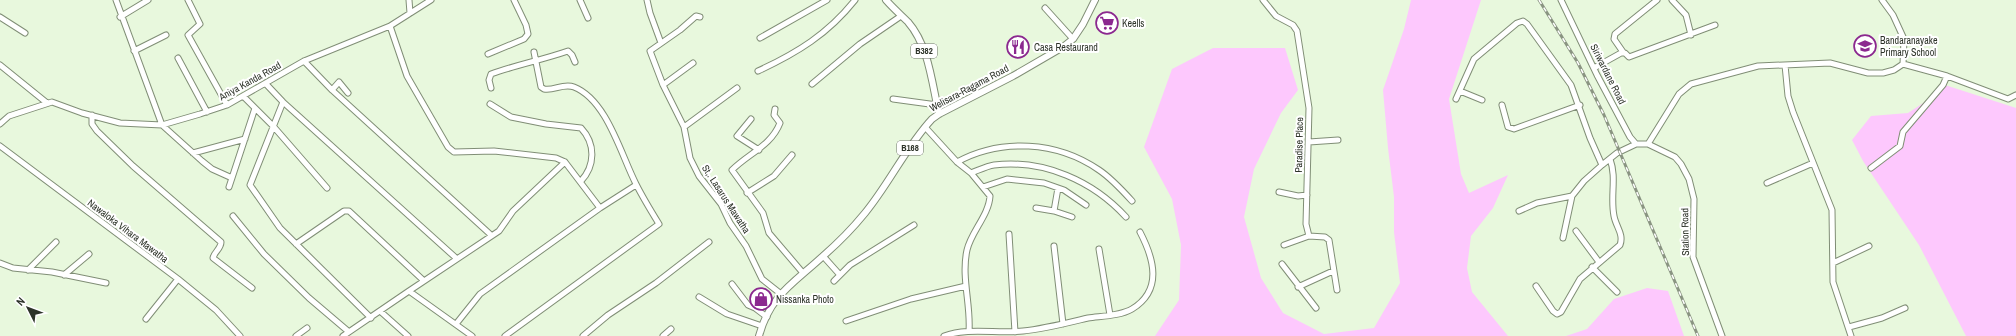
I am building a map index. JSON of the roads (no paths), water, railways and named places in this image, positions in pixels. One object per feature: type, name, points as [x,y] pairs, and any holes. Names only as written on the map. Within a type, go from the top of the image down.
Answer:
[{"type":"main road","name":"B382","points":[[886,0],[908,22],[922,46],[926,57],[939,114]]},
{"type":"main road","name":"Welisara-Ragama Road","points":[[759,336],[766,317],[781,294],[823,256],[866,212],[925,126],[939,114],[1014,76],[1063,47],[1073,39],[1084,24],[1095,0]]},
{"type":"street","points":[[116,0],[120,17],[162,125],[212,169],[232,178]]},
{"type":"street","points":[[120,17],[148,0]]},
{"type":"street","points":[[188,0],[200,24],[188,35],[227,105]]},
{"type":"street","points":[[409,0],[410,13]]},
{"type":"street","name":"Aniya Kanda Road","points":[[0,124],[9,116],[52,102],[120,123],[162,125],[227,105],[304,61],[390,26],[430,0]]},
{"type":"street","points":[[488,54],[524,39],[528,34],[526,24],[514,0]]},
{"type":"street","points":[[580,0],[588,18]]},
{"type":"street","points":[[647,0],[661,43]]},
{"type":"street","points":[[760,38],[827,0]]},
{"type":"street","points":[[758,71],[790,56],[820,36],[855,0]]},
{"type":"street","name":"Paradise Place","points":[[1263,0],[1276,16],[1293,25],[1297,31],[1309,108],[1306,224],[1309,236]]},
{"type":"street","name":"Siriwardane Road","points":[[1562,0],[1594,68],[1630,137],[1636,144]]},
{"type":"street","points":[[1657,0],[1615,34],[1614,39],[1623,52],[1629,57],[1715,25]]},
{"type":"street","points":[[1672,0],[1686,15],[1691,35]]},
{"type":"street","points":[[1882,0],[1893,15],[1904,39],[1903,64]]},
{"type":"street","points":[[1045,8],[1073,39]]},
{"type":"street","points":[[0,16],[25,33]]},
{"type":"street","name":"St,. Lasarus Mawatha","points":[[700,17],[696,16],[680,30],[650,51],[664,85],[684,126],[690,158],[699,176],[721,204],[730,223],[746,246],[762,279],[781,294]]},
{"type":"street","points":[[812,84],[860,44],[901,16]]},
{"type":"street","points":[[1456,99],[1474,59],[1517,23],[1523,21],[1527,24],[1571,85],[1580,105],[1590,138],[1602,165]]},
{"type":"street","points":[[390,26],[407,76],[448,146],[454,152],[494,152],[556,158],[565,162],[581,181],[600,208]]},
{"type":"street","points":[[134,51],[166,35]]},
{"type":"street","points":[[505,336],[659,224],[636,185],[607,121],[599,109],[582,92],[574,87],[562,86],[544,89],[540,82],[534,52]]},
{"type":"street","points":[[491,88],[489,80],[491,74],[568,52],[572,54],[575,62]]},
{"type":"street","points":[[1594,68],[1623,52]]},
{"type":"street","points":[[178,58],[207,112]]},
{"type":"street","points":[[304,61],[332,90],[491,235]]},
{"type":"street","points":[[664,85],[693,63]]},
{"type":"street","points":[[1563,238],[1572,196],[1584,181],[1617,153],[1636,144],[1648,144],[1678,94],[1691,84],[1758,66],[1830,63],[1868,73],[1883,73],[1894,70],[1903,64],[1947,76],[2008,99],[2016,95]]},
{"type":"street","points":[[0,65],[47,103]]},
{"type":"street","points":[[1785,65],[1788,96],[1812,163],[1832,210],[1833,282],[1851,336]]},
{"type":"street","points":[[1871,168],[1900,146],[1902,132],[1943,85],[1947,76]]},
{"type":"street","points":[[332,90],[339,82],[348,93]]},
{"type":"street","points":[[266,84],[283,102],[456,258]]},
{"type":"street","points":[[684,126],[737,88]]},
{"type":"street","points":[[1460,91],[1482,100]]},
{"type":"street","points":[[243,96],[274,126],[327,188]]},
{"type":"street","points":[[893,99],[937,105]]},
{"type":"street","points":[[283,102],[250,185],[280,228],[371,318]]},
{"type":"street","points":[[490,104],[511,117],[546,124],[581,128],[588,135],[591,144],[591,166],[581,181]]},
{"type":"street","points":[[1502,106],[1508,127],[1514,129],[1580,105]]},
{"type":"street","points":[[229,187],[255,108]]},
{"type":"street","points":[[776,109],[774,115],[780,123],[773,136],[759,150],[734,168],[733,172],[763,213],[769,233],[803,273]]},
{"type":"street","points":[[92,115],[92,124],[97,131],[133,166],[221,242],[221,246],[214,254],[213,258],[252,288]]},
{"type":"street","points":[[751,119],[737,136],[759,150]]},
{"type":"street","points":[[925,126],[957,162],[971,173],[990,196],[990,204],[973,233],[967,250],[965,267],[970,318],[969,331]]},
{"type":"street","points":[[193,153],[245,139]]},
{"type":"street","points":[[1309,142],[1338,140]]},
{"type":"street","name":"Station Road","points":[[1648,144],[1675,157],[1681,164],[1689,179],[1694,199],[1693,257],[1722,336]]},
{"type":"street","name":"Nawaloka Vihara Mawatha","points":[[0,146],[178,279],[216,310],[240,336]]},
{"type":"street","points":[[957,162],[972,154],[990,148],[1018,146],[1046,148],[1070,154],[1099,170],[1115,183],[1132,201]]},
{"type":"street","points":[[747,193],[774,176],[792,155]]},
{"type":"street","points":[[1536,286],[1553,311],[1557,314],[1561,312],[1580,279],[1592,267],[1620,245],[1622,238],[1614,216],[1614,170],[1610,159]]},
{"type":"street","points":[[343,336],[371,318],[423,280],[499,231],[513,211],[565,162]]},
{"type":"street","points":[[1767,183],[1812,163]]},
{"type":"street","points":[[971,173],[994,165],[1029,165],[1070,176],[1094,190],[1126,218]]},
{"type":"street","points":[[983,187],[1007,179],[1044,183],[1058,188],[1086,205]]},
{"type":"street","points":[[456,324],[480,294],[600,208],[636,185]]},
{"type":"street","points":[[1054,211],[1058,188]]},
{"type":"street","points":[[1279,192],[1298,196],[1307,195]]},
{"type":"street","points":[[1519,211],[1537,203],[1572,196]]},
{"type":"street","points":[[1036,208],[1072,216]]},
{"type":"street","points":[[296,244],[344,211],[349,211],[423,280]]},
{"type":"street","points":[[233,216],[264,254],[308,298],[349,332]]},
{"type":"street","points":[[834,281],[850,265],[914,225]]},
{"type":"street","points":[[1576,231],[1600,262]]},
{"type":"street","points":[[944,336],[969,331],[1015,332],[1025,334],[1063,324],[1132,310],[1148,295],[1153,285],[1154,278],[1148,247],[1140,232]]},
{"type":"street","points":[[1009,234],[1015,332]]},
{"type":"street","points":[[1284,245],[1309,236],[1325,237],[1329,240],[1332,272],[1337,290]]},
{"type":"street","points":[[28,270],[56,242]]},
{"type":"street","points":[[583,336],[608,315],[656,283],[709,242]]},
{"type":"street","points":[[1054,246],[1063,324]]},
{"type":"street","points":[[1833,263],[1869,246]]},
{"type":"street","points":[[1099,249],[1110,315]]},
{"type":"street","points":[[64,275],[89,254]]},
{"type":"street","points":[[823,256],[840,275]]},
{"type":"street","points":[[0,263],[5,266],[106,283]]},
{"type":"street","points":[[1282,264],[1298,287],[1316,308]]},
{"type":"street","points":[[1592,267],[1616,292]]},
{"type":"street","points":[[1298,287],[1332,272]]},
{"type":"street","points":[[146,318],[178,279]]},
{"type":"street","points":[[732,284],[748,305],[755,308],[766,317]]},
{"type":"street","points":[[846,321],[911,299],[966,286]]},
{"type":"street","points":[[409,290],[472,336]]},
{"type":"street","points":[[699,297],[727,314],[762,326]]},
{"type":"street","points":[[1849,327],[1882,318],[1905,308]]},
{"type":"street","points":[[380,311],[405,335]]},
{"type":"street","points":[[296,336],[307,328]]},
{"type":"street","points":[[664,336],[671,329]]},
{"type":"railway","points":[[1539,0],[1578,63],[1604,115],[1698,336]]},
{"type":"place","name":"Keells","points":[[1107,23]]},
{"type":"place","name":"Bandaranayake Primary School","points":[[1865,46]]},
{"type":"place","name":"Casa Restaurand","points":[[1018,47]]},
{"type":"place","name":"Nissanka Photo","points":[[761,299]]}]
